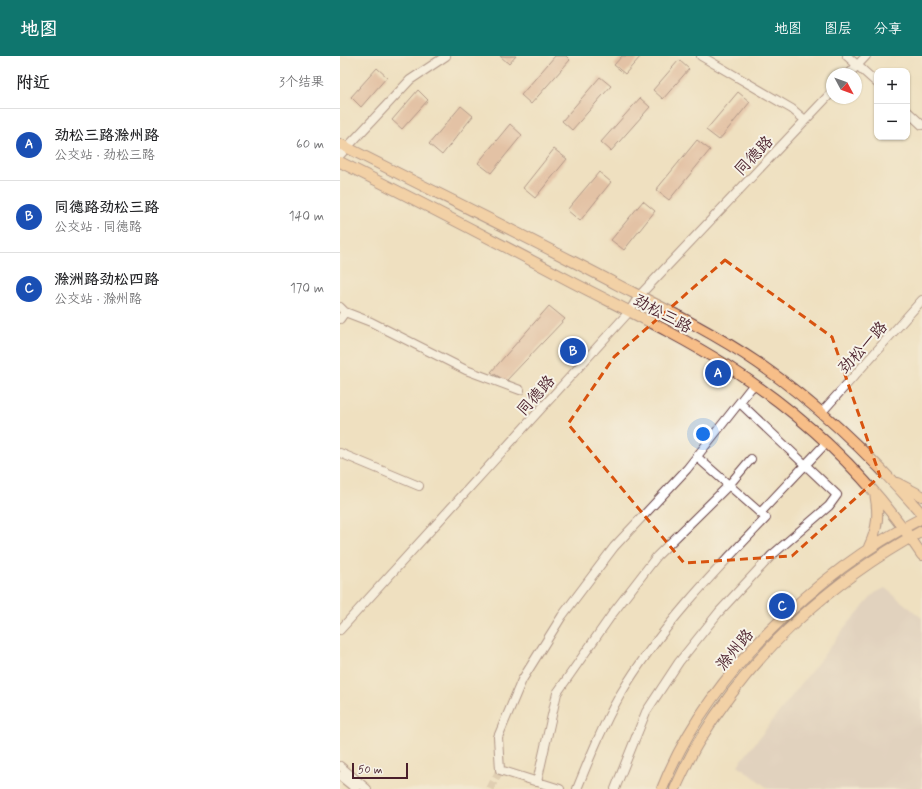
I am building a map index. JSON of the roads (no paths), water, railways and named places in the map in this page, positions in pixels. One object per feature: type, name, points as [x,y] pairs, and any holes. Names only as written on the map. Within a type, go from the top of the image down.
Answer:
[{"type":"main road","name":"劲松三路","points":[[342,148],[639,296],[734,348],[779,378],[822,412],[892,480],[922,514]]},
{"type":"main road","name":"劲松三路","points":[[340,162],[629,312],[725,364],[786,408],[827,442],[874,491],[903,527],[922,556]]},
{"type":"main road","points":[[892,480],[922,496]]},
{"type":"main road","points":[[869,547],[878,524],[878,510],[874,491]]},
{"type":"main road","name":"滁州路","points":[[662,789],[687,738],[716,694],[754,648],[799,603],[869,547],[903,527],[922,518]]},
{"type":"main road","name":"滁州路","points":[[675,789],[698,744],[726,701],[766,651],[797,620],[835,588],[868,563],[922,531]]},
{"type":"street","points":[[342,148],[410,80],[446,56]]},
{"type":"street","points":[[701,56],[792,109],[805,120]]},
{"type":"street","points":[[847,56],[874,80]]},
{"type":"street","points":[[855,68],[866,56]]},
{"type":"street","name":"同德路","points":[[340,630],[629,312],[639,296],[826,98]]},
{"type":"street","points":[[910,114],[922,125]]},
{"type":"street","name":"劲松一路","points":[[822,412],[922,300]]},
{"type":"street","points":[[340,320],[342,309],[466,370],[520,390]]},
{"type":"street","points":[[560,789],[548,787],[500,770],[498,737],[526,674],[562,616],[614,547],[697,457],[754,384]]},
{"type":"street","points":[[615,789],[646,712],[679,662],[718,612],[772,555],[829,506],[837,495],[740,403]]},
{"type":"street","points":[[760,513],[827,442]]},
{"type":"street","points":[[340,453],[419,486]]},
{"type":"street","points":[[577,789],[596,743],[620,695],[656,640],[710,576],[766,518],[697,457]]},
{"type":"street","points":[[537,782],[557,693],[586,655],[613,613],[657,556],[728,485],[751,459]]},
{"type":"street","points":[[340,766],[367,789]]},
{"type":"street","points":[[340,776],[356,789]]},
{"type":"tunnel","points":[[490,789],[500,770]]},
{"type":"place","name":"同德路劲松三路","points":[[573,351]]},
{"type":"place","name":"劲松三路滁州路","points":[[718,373]]},
{"type":"place","name":"滁洲路劲松四路","points":[[782,606]]}]
